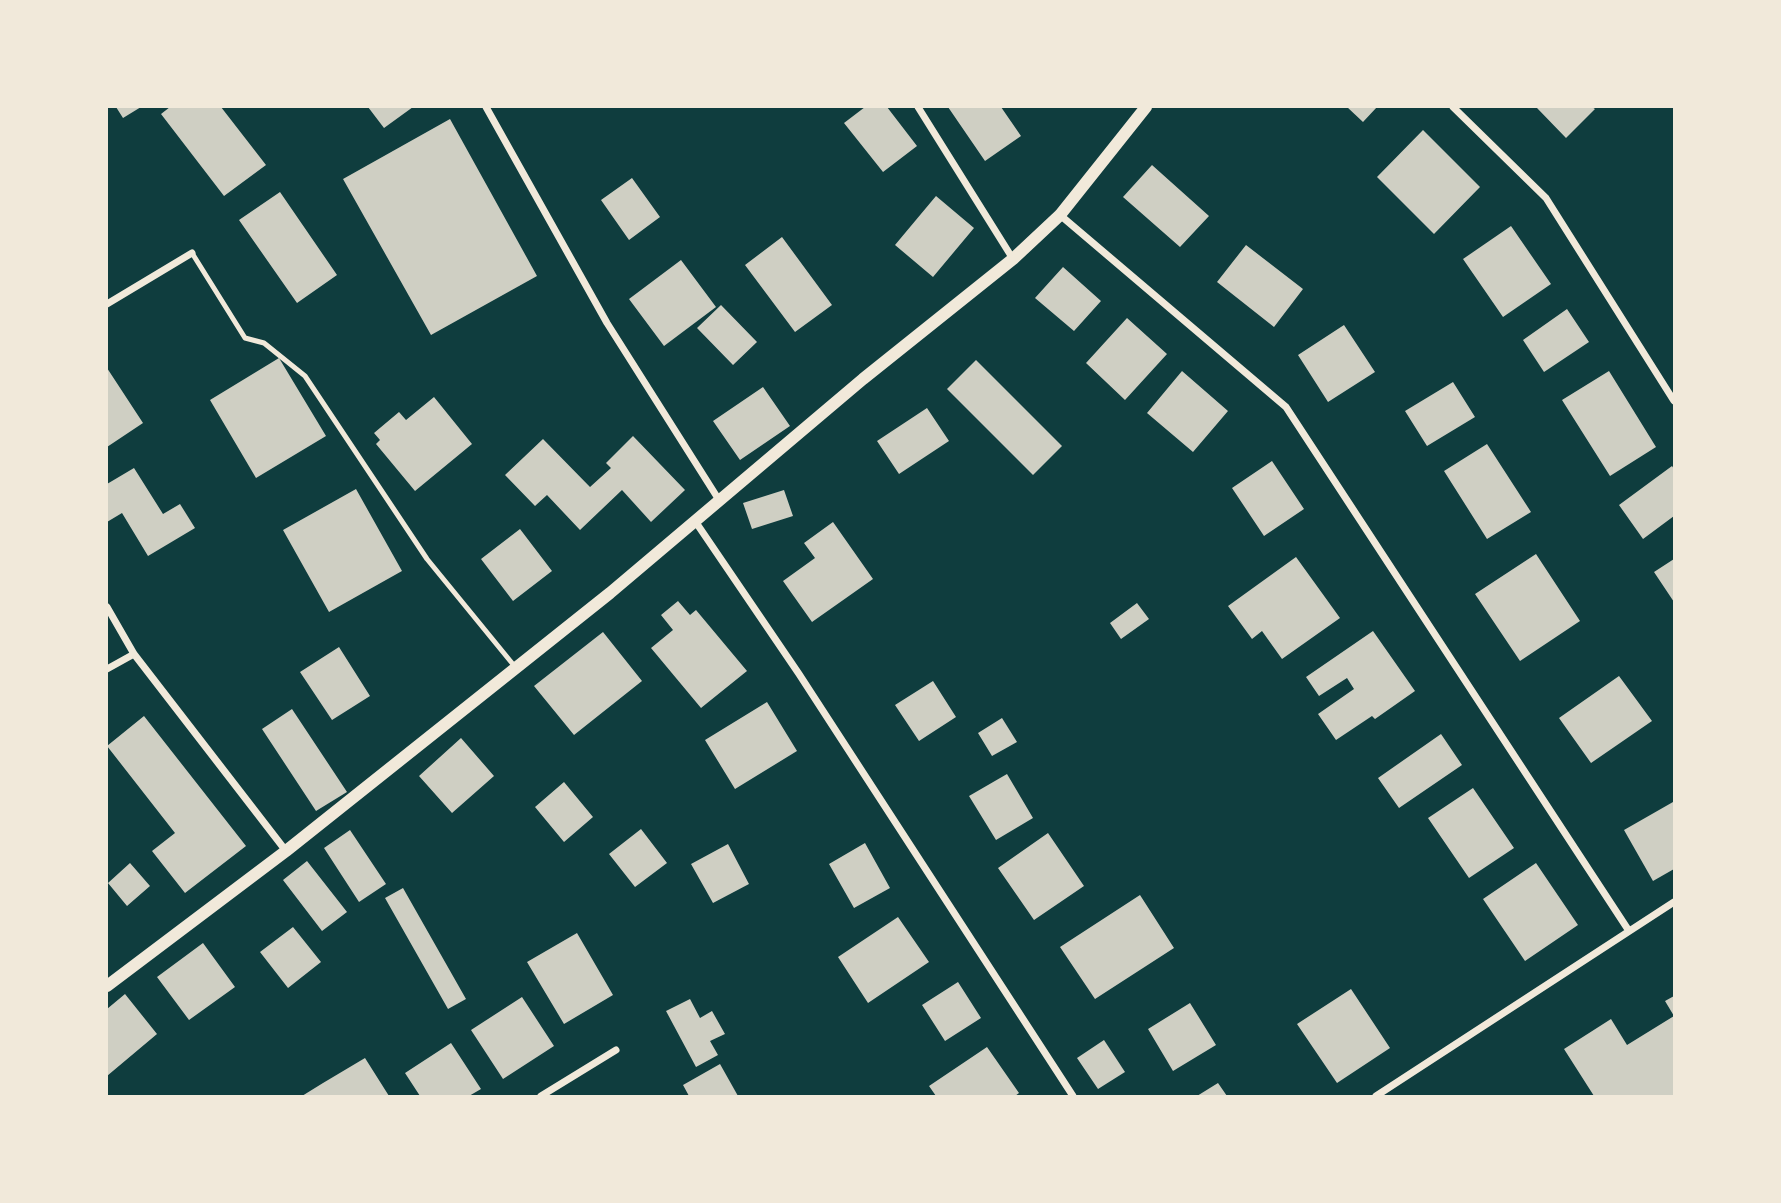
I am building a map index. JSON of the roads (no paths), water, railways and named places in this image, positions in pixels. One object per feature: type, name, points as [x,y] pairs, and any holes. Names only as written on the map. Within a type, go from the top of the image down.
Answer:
[{"type":"street","points":[[486,107],[607,323],[719,500]]},
{"type":"street","points":[[918,107],[1013,259]]},
{"type":"street","points":[[107,986],[286,851],[610,593],[863,379],[1013,259],[1060,215],[1146,107]]},
{"type":"street","points":[[1453,107],[1546,198],[1674,401]]},
{"type":"street","points":[[1060,215],[1286,407],[1629,931]]},
{"type":"street","points":[[107,303],[192,253]]},
{"type":"street","points":[[695,521],[799,674],[1073,1096]]},
{"type":"street","points":[[107,607],[134,654],[286,851]]},
{"type":"street","points":[[107,668],[134,654]]},
{"type":"street","points":[[1376,1096],[1674,902]]},
{"type":"street","points":[[541,1096],[616,1050]]},
{"type":"lane","points":[[192,253],[245,338],[264,343],[305,376],[427,559],[516,668]]}]
